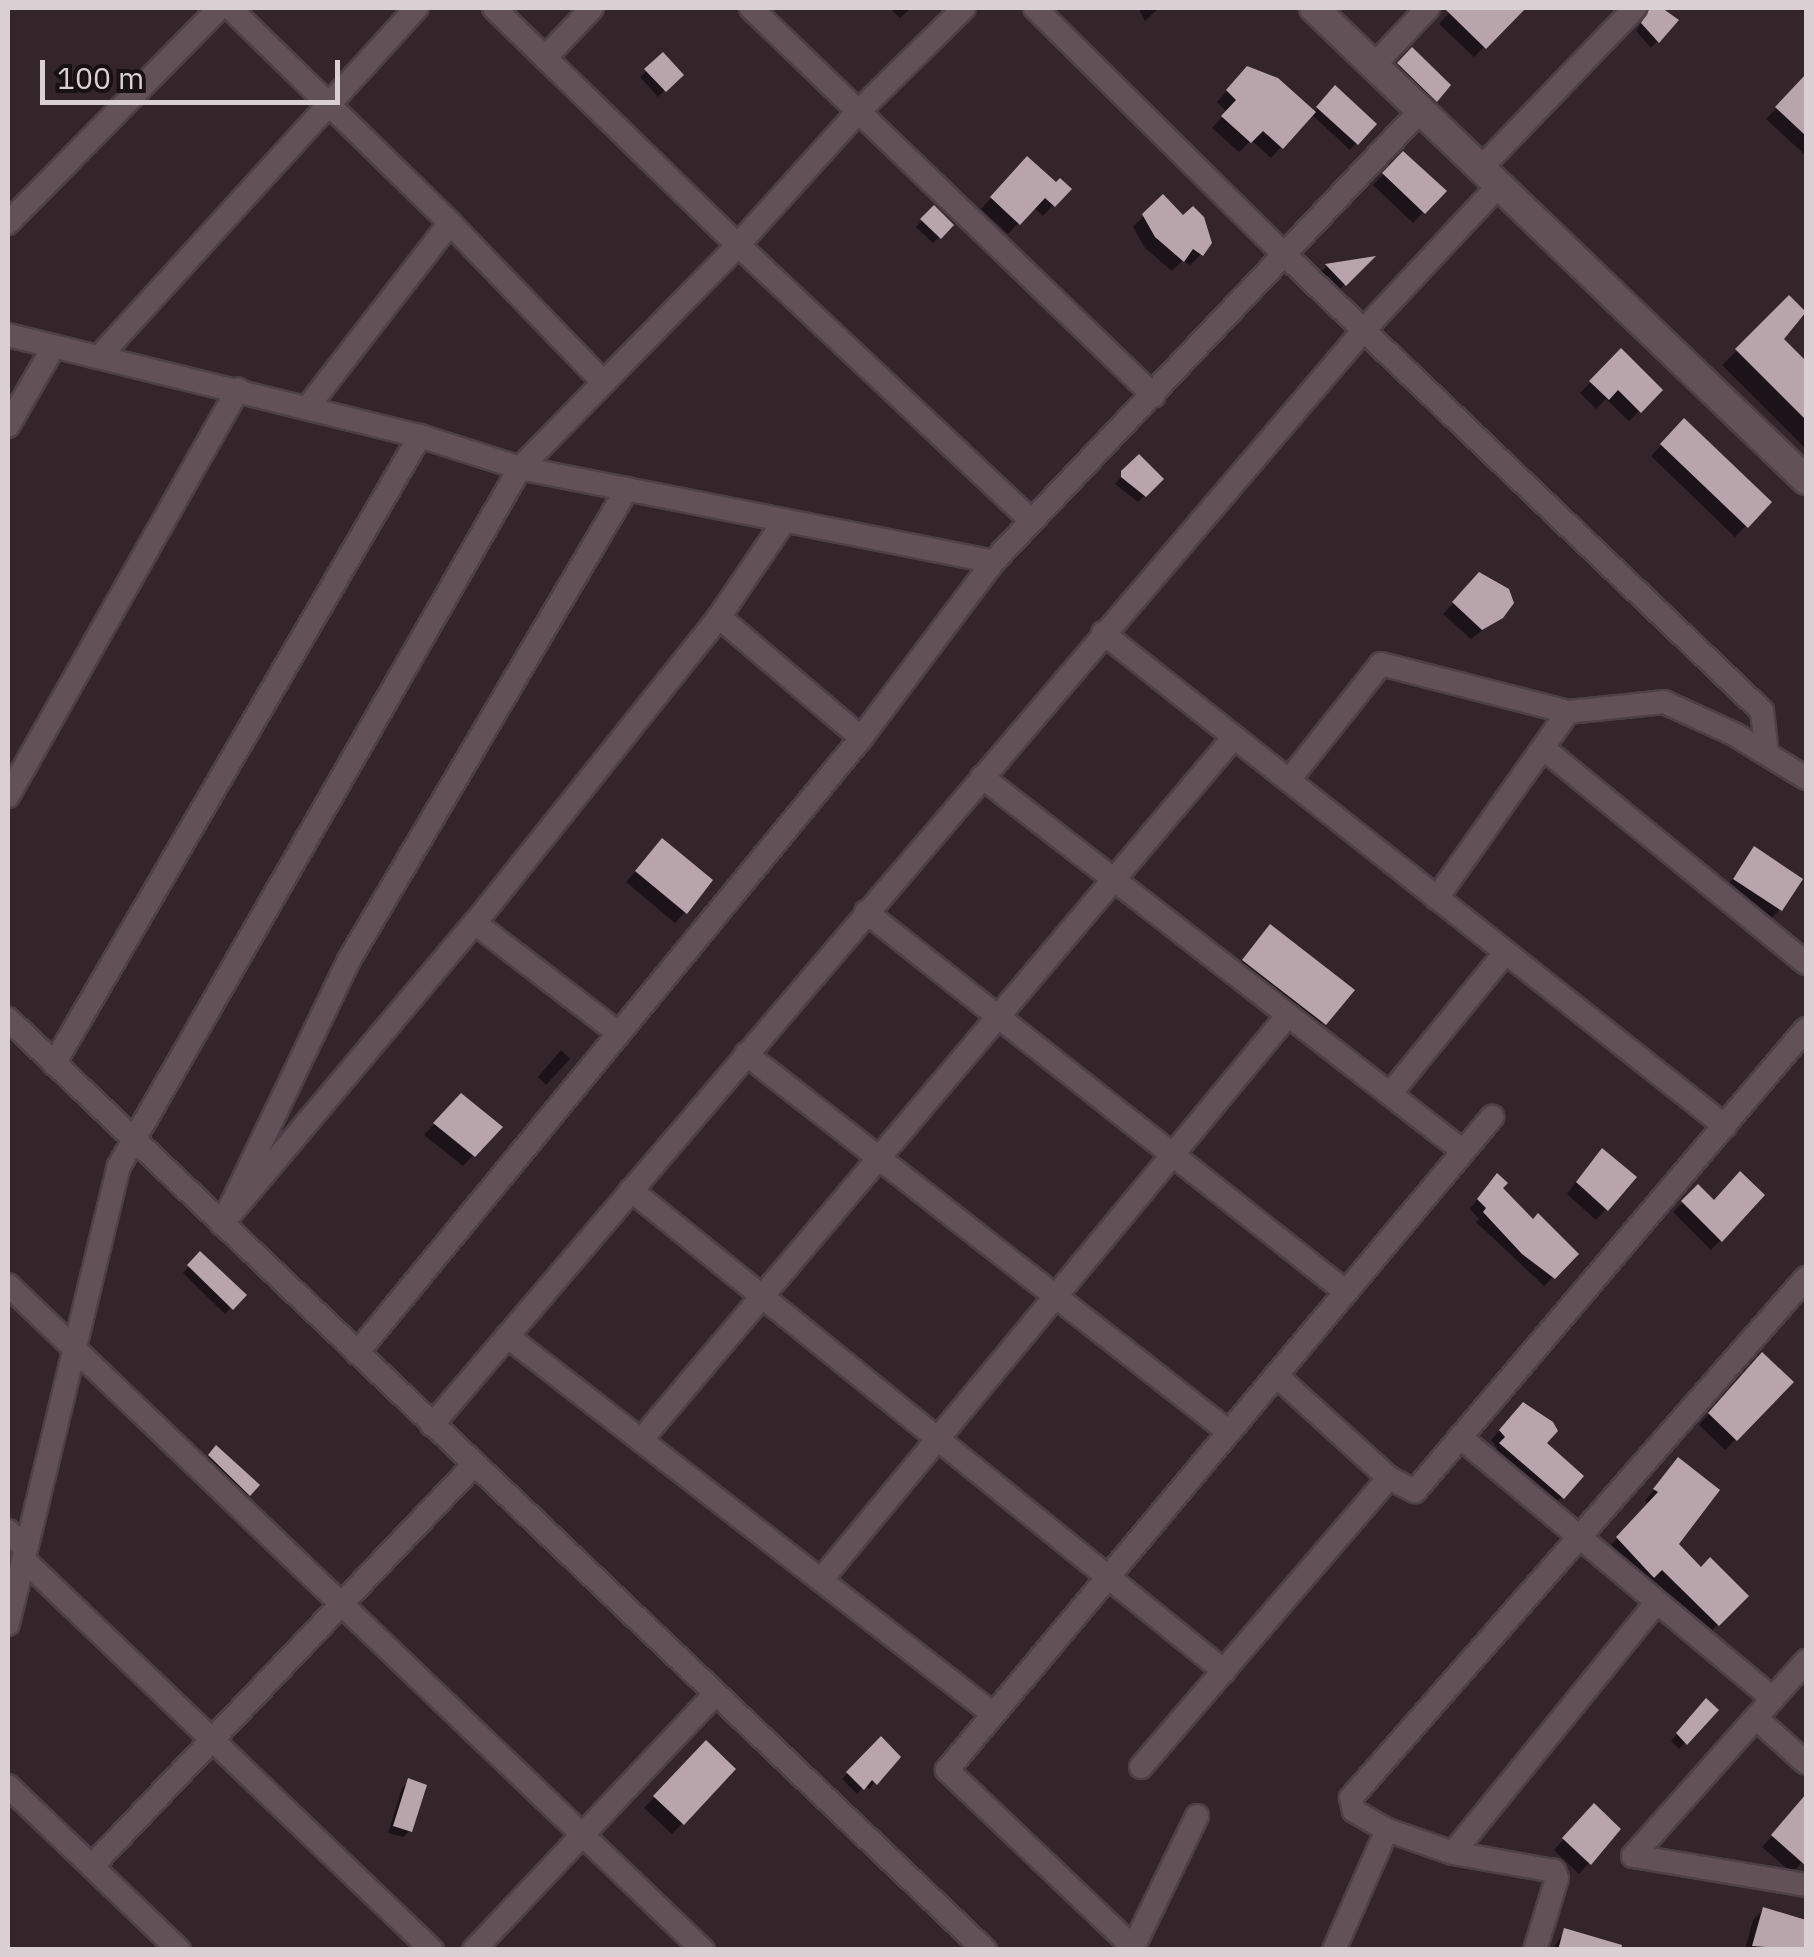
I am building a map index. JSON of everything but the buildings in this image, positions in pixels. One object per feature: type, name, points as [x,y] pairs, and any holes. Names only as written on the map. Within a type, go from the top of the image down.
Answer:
[{"type":"street","points":[[8,223],[219,8]]},
{"type":"street","points":[[230,8],[450,223],[602,380]]},
{"type":"street","points":[[99,356],[326,102],[416,8]]},
{"type":"street","points":[[494,8],[1032,522]]},
{"type":"street","points":[[545,58],[592,8]]},
{"type":"street","points":[[750,8],[856,114],[1154,396]]},
{"type":"street","points":[[8,1624],[119,1166],[520,468],[738,245],[856,114],[964,8]]},
{"type":"street","points":[[1035,8],[1284,254],[1762,711],[1767,754]]},
{"type":"street","points":[[1314,8],[1806,480]]},
{"type":"street","points":[[1374,64],[1428,8]]},
{"type":"street","points":[[432,1425],[1636,8]]},
{"type":"street","points":[[357,1353],[860,738],[993,562],[1421,110]]},
{"type":"street","points":[[308,408],[450,223]]},
{"type":"street","points":[[8,335],[420,436],[520,468],[993,562]]},
{"type":"street","points":[[8,426],[54,346]]},
{"type":"street","points":[[8,796],[238,389]]},
{"type":"street","points":[[54,1064],[420,436]]},
{"type":"street","points":[[222,1224],[349,960],[626,489]]},
{"type":"street","points":[[222,1224],[475,923],[719,617],[786,520]]},
{"type":"street","points":[[719,617],[860,738]]},
{"type":"street","points":[[1103,634],[1725,1126]]},
{"type":"street","points":[[1289,780],[1381,664],[1568,712],[1664,702],[1806,778]]},
{"type":"street","points":[[1437,898],[1568,712]]},
{"type":"street","points":[[641,1440],[1234,738]]},
{"type":"street","points":[[1543,748],[1806,963]]},
{"type":"street","points":[[982,777],[1463,1151]]},
{"type":"street","points":[[866,912],[1346,1292]]},
{"type":"street","points":[[475,923],[617,1032]]},
{"type":"street","points":[[1390,1094],[1506,952]]},
{"type":"street","points":[[821,1580],[1288,1015]]},
{"type":"street","points":[[8,1019],[985,1950]]},
{"type":"street","points":[[1276,1375],[1389,1478],[1415,1491],[1806,1029]]},
{"type":"street","points":[[746,1054],[1229,1432]]},
{"type":"street","points":[[1197,1816],[1133,1948],[947,1770],[1492,1117]]},
{"type":"street","points":[[630,1190],[1224,1671]]},
{"type":"street","points":[[1535,1950],[1557,1878],[1554,1871],[1453,1853],[1387,1830],[1354,1811],[1351,1798],[1806,1278]]},
{"type":"street","points":[[8,1285],[703,1950]]},
{"type":"street","points":[[507,1336],[993,1714]]},
{"type":"street","points":[[1460,1436],[1773,1699]]},
{"type":"street","points":[[92,1866],[474,1465]]},
{"type":"street","points":[[1142,1768],[1389,1478]]},
{"type":"street","points":[[8,1531],[25,1554],[432,1950]]},
{"type":"street","points":[[1453,1853],[1656,1603]]},
{"type":"street","points":[[1806,1661],[1632,1856],[1806,1885]]},
{"type":"street","points":[[474,1950],[715,1694]]},
{"type":"street","points":[[1756,1718],[1806,1763]]},
{"type":"street","points":[[8,1786],[179,1950]]},
{"type":"street","points":[[1334,1950],[1387,1830]]}]
